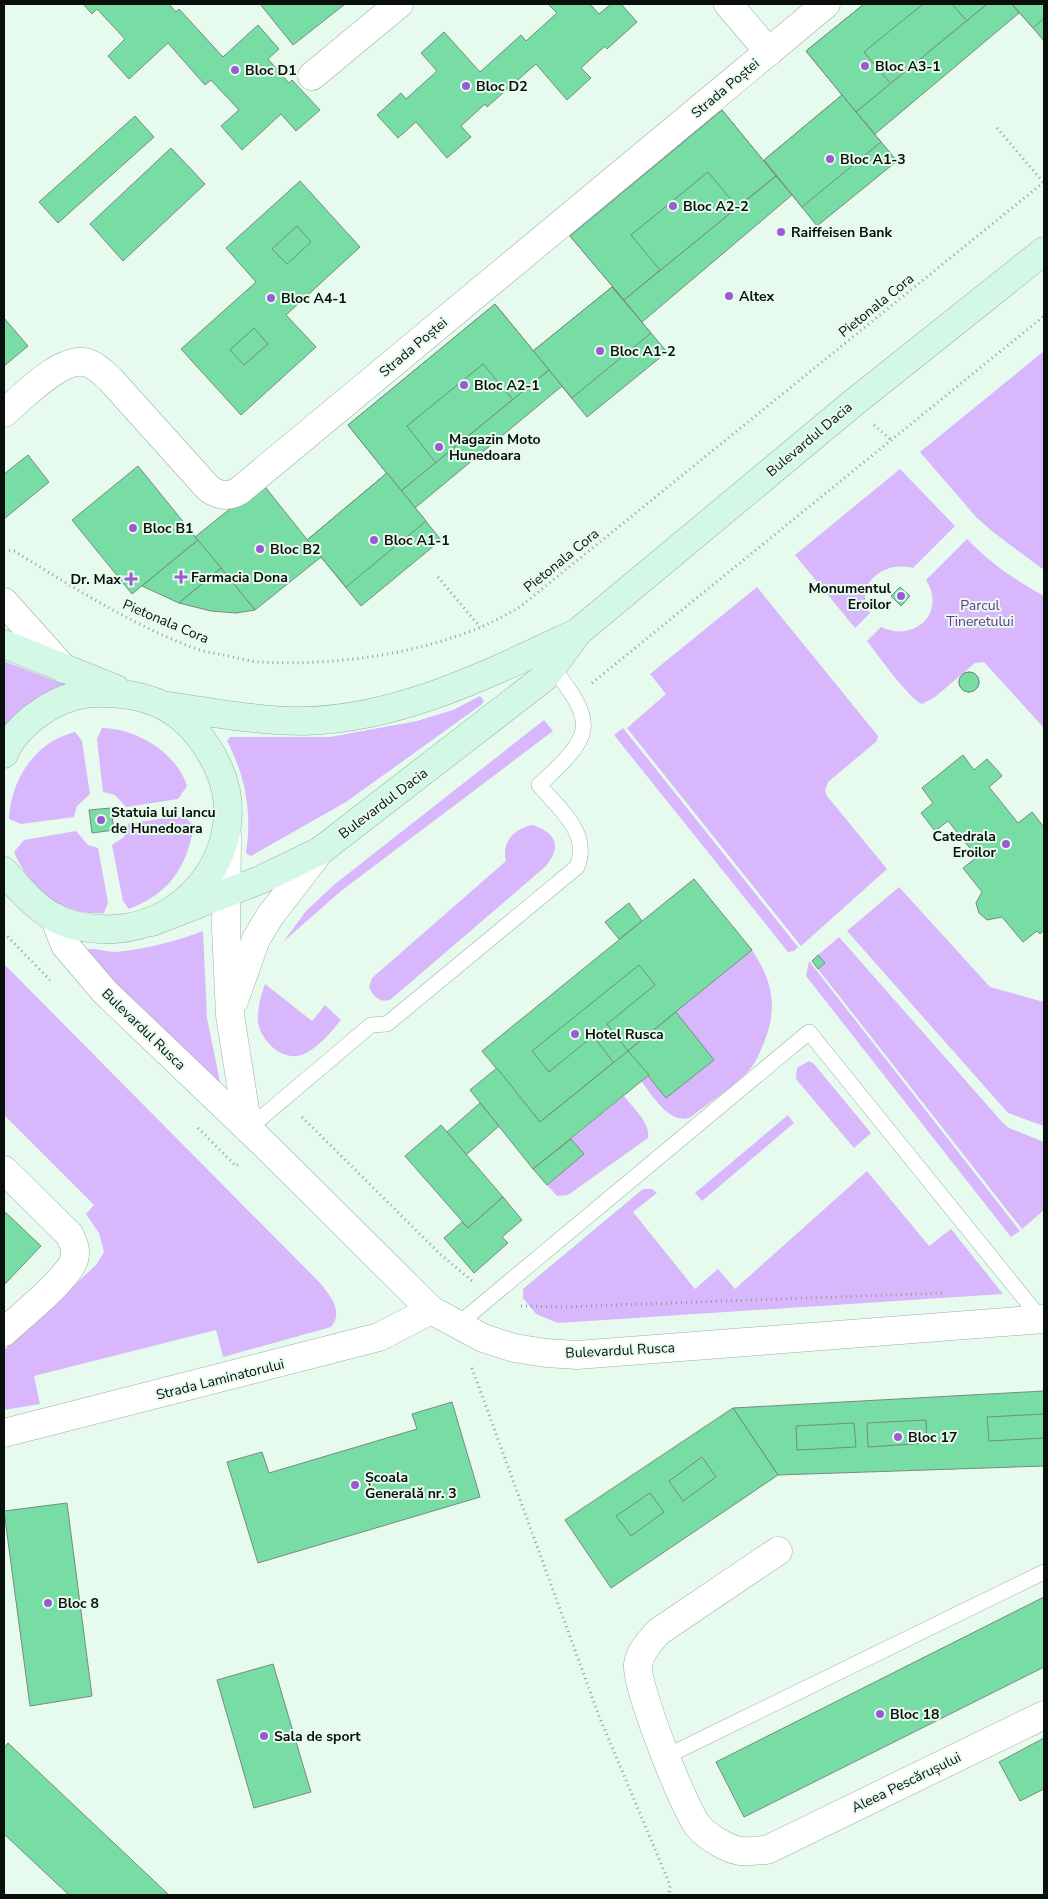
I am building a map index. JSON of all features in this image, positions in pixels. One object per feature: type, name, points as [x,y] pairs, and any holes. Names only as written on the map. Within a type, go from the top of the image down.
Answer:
[{"type":"main road","name":"Bulevardul Dacia","points":[[152,922],[226,894],[320,851],[545,677],[578,632],[852,404],[1044,251]]},
{"type":"main road","name":"Bulevardul Dacia","points":[[164,705],[250,719],[305,721],[346,716],[393,707],[443,692],[578,632]]},
{"type":"main road","points":[[4,644],[124,692],[164,705],[193,727],[214,757],[226,791],[227,827],[219,857],[203,884],[180,906],[152,922],[128,928],[103,930],[78,926],[54,917],[4,885]]},
{"type":"main road","points":[[4,754],[28,722],[57,702],[90,693],[124,692]]},
{"type":"main road","points":[[4,870],[30,900]]},
{"type":"street","points":[[312,76],[398,4]]},
{"type":"street","points":[[728,4],[769,52]]},
{"type":"street","name":"Strada Poștei","points":[[4,413],[58,368],[73,362],[86,362],[97,367],[110,379],[209,490],[217,494],[230,496],[239,491],[826,4]]},
{"type":"street","points":[[4,602],[64,669]]},
{"type":"street","points":[[227,827],[226,894],[230,1014],[248,1129]]},
{"type":"street","points":[[230,1014],[256,939],[270,916],[320,851]]},
{"type":"street","name":"Bulevardul Rusca","points":[[54,917],[65,945],[105,992],[248,1129],[431,1310],[456,1326],[483,1338],[514,1348],[576,1355],[1043,1319]]},
{"type":"street","points":[[4,1170],[69,1234],[75,1246],[74,1260],[64,1276],[4,1332]]},
{"type":"street","name":"Strada Laminatorului","points":[[4,1433],[371,1340],[431,1310]]},
{"type":"street","points":[[667,1756],[642,1692],[637,1666],[644,1648],[658,1632],[778,1551]]},
{"type":"street","name":"Aleea Pescărușului","points":[[667,1756],[686,1806],[698,1826],[718,1841],[739,1851],[767,1850],[1044,1714]]},
{"type":"lane","points":[[248,1129],[372,1025],[387,1024],[577,867],[581,856],[581,843],[577,831],[539,785],[567,760],[581,741],[585,728],[582,712],[575,696],[552,667]]},
{"type":"lane","points":[[456,1326],[809,1032],[1043,1319]]},
{"type":"lane","points":[[667,1756],[1044,1572]]},
{"type":"path","points":[[997,128],[1044,182]]},
{"type":"path","name":"Pietonala Cora","points":[[4,550],[14,551],[133,621],[196,649],[260,662],[341,660],[404,651],[480,627],[501,619],[521,606],[1044,182]]},
{"type":"path","points":[[575,696],[1044,316]]},
{"type":"path","points":[[438,577],[480,627]]},
{"type":"path","points":[[298,1113],[440,1254],[492,1297],[526,1308],[948,1292]]},
{"type":"path","points":[[456,1326],[599,1716],[670,1885],[669,1895]]},
{"type":"green space","points":[[1044,351],[1044,570],[976,517],[920,452]]},
{"type":"green space","points":[[900,469],[955,526],[913,568],[902,566],[892,568],[882,571],[874,577],[868,584],[865,593],[870,613],[855,628],[795,555]]},
{"type":"green space","name":"Parcul Tineretului","points":[[967,539],[1003,570],[1044,596],[1044,728],[984,662],[975,663],[935,697],[922,704],[909,694],[867,641],[881,627],[893,631],[905,631],[915,628],[924,622],[930,614],[932,604],[931,592],[926,580]]},
{"type":"green space","points":[[757,587],[878,736],[877,741],[828,782],[825,790],[827,796],[887,869],[801,946],[627,728],[666,694],[650,674]]},
{"type":"green space","points":[[4,661],[79,690],[4,733]]},
{"type":"green space","points":[[480,696],[484,701],[481,705],[346,802],[251,856],[246,853],[248,809],[239,768],[227,741],[230,737],[330,737],[417,721],[453,710]]},
{"type":"green space","points":[[544,720],[553,731],[341,891],[284,941],[306,911],[335,884]]},
{"type":"green space","points":[[102,728],[128,732],[154,745],[165,753],[182,774],[187,786],[178,799],[126,807],[115,795],[103,792],[97,739]]},
{"type":"green space","points":[[623,728],[798,947],[794,951],[788,952],[614,735]]},
{"type":"green space","points":[[75,732],[82,741],[90,794],[77,806],[74,817],[21,824],[9,819],[15,790],[28,764],[48,744]]},
{"type":"green space","points":[[184,816],[194,826],[191,841],[181,866],[165,887],[143,903],[129,909],[123,901],[112,845],[124,837],[129,823]]},
{"type":"green space","points":[[533,825],[547,832],[554,841],[554,852],[546,866],[390,1000],[380,1000],[375,996],[369,987],[372,978],[506,861],[506,848],[511,837],[520,829]]},
{"type":"green space","points":[[76,831],[88,845],[98,848],[108,902],[104,913],[89,913],[75,910],[49,898],[29,877],[20,865],[14,852],[24,840]]},
{"type":"green space","points":[[899,887],[990,987],[1044,1002],[1044,1126],[1008,1113],[847,931]]},
{"type":"green space","points":[[203,931],[207,1018],[222,1092],[84,951],[95,949],[115,952],[138,949],[171,942]]},
{"type":"green space","points":[[839,937],[1003,1123],[1009,1128],[1044,1142],[1044,1210],[1022,1229],[818,969],[825,963],[818,955]]},
{"type":"green space","points":[[752,950],[764,972],[772,1004],[769,1028],[759,1055],[751,1068],[738,1081],[691,1117],[683,1119],[669,1114],[641,1081],[649,1075],[666,1098],[714,1060],[676,1012]]},
{"type":"green space","points":[[809,961],[1020,1231],[1011,1237],[806,976]]},
{"type":"green space","points":[[4,964],[320,1283],[331,1298],[336,1310],[335,1321],[331,1327],[223,1357],[216,1330],[34,1376],[40,1404],[4,1410],[4,1350],[96,1265],[104,1252],[99,1233],[86,1214],[94,1205],[4,1115]]},
{"type":"green space","points":[[265,984],[312,1021],[325,1005],[341,1020],[324,1039],[304,1054],[289,1056],[281,1053],[264,1037],[258,1022],[259,1007]]},
{"type":"green space","points":[[809,1061],[814,1064],[871,1133],[854,1148],[796,1079],[797,1068]]},
{"type":"green space","points":[[624,1096],[644,1121],[647,1127],[648,1138],[568,1195],[557,1196],[547,1185],[584,1154],[571,1139]]},
{"type":"green space","points":[[788,1115],[794,1123],[702,1201],[695,1193]]},
{"type":"green space","points":[[867,1171],[929,1246],[951,1229],[1003,1294],[558,1323],[536,1314],[523,1298],[523,1289],[643,1189],[652,1189],[657,1193],[633,1212],[695,1289],[718,1269],[735,1289]]},
{"type":"building","name":"Bloc D1","points":[[83,4],[169,4],[176,12],[179,9],[223,57],[258,25],[279,49],[268,59],[289,83],[292,80],[320,110],[296,131],[281,114],[242,150],[221,126],[239,110],[211,80],[205,85],[168,43],[129,79],[108,56],[125,39],[97,9],[92,14]]},
{"type":"building","points":[[260,4],[345,4],[293,45]]},
{"type":"building","name":"Bloc D2","points":[[548,4],[590,4],[599,14],[611,4],[621,4],[637,22],[607,49],[605,46],[581,68],[591,78],[567,100],[536,64],[487,107],[485,104],[461,126],[471,137],[447,158],[416,122],[398,138],[377,115],[401,93],[406,99],[437,71],[421,53],[444,32],[480,72],[521,35],[526,41],[557,13]]},
{"type":"building","name":"Bloc A3-1","points":[[864,4],[987,4],[856,112],[806,51]]},
{"type":"building","points":[[864,4],[923,4],[864,52],[891,84],[856,112],[806,51]]},
{"type":"building","points":[[952,4],[987,4],[967,21]]},
{"type":"building","points":[[987,4],[1012,4],[1019,13],[875,134],[856,112]]},
{"type":"building","points":[[1012,4],[1044,4],[1044,41],[1033,28]]},
{"type":"building","points":[[1012,4],[1044,4],[1044,18],[1033,28]]},
{"type":"building","name":"Bloc A1-3","points":[[842,95],[897,161],[817,226],[764,160]]},
{"type":"building","name":"Bloc A1-3","points":[[842,95],[881,142],[802,207],[764,160]]},
{"type":"building","name":"Bloc A2-2","points":[[722,110],[776,176],[624,300],[570,236]]},
{"type":"building","name":"Bloc A2-2","points":[[722,110],[776,176],[737,207],[708,172],[631,235],[660,270],[624,300],[570,236]]},
{"type":"building","points":[[135,116],[154,137],[58,223],[39,202]]},
{"type":"building","points":[[171,148],[205,184],[123,261],[90,224]]},
{"type":"building","points":[[776,176],[792,195],[642,322],[624,300]]},
{"type":"building","name":"Bloc A4-1","points":[[300,181],[360,247],[286,315],[316,347],[241,415],[181,349],[256,282],[226,248]]},
{"type":"building","points":[[297,226],[311,242],[287,264],[272,249]]},
{"type":"building","name":"Bloc A1-2","points":[[612,287],[667,352],[587,417],[533,351]]},
{"type":"building","name":"Bloc A1-2","points":[[612,287],[651,333],[572,398],[533,351]]},
{"type":"building","name":"Bloc A2-1","points":[[495,304],[549,370],[401,491],[348,425]]},
{"type":"building","name":"Bloc A2-1","points":[[495,304],[549,370],[513,400],[483,364],[407,426],[436,463],[401,491],[348,425]]},
{"type":"building","points":[[4,318],[28,346],[4,366]]},
{"type":"building","points":[[254,328],[268,344],[244,365],[230,350]]},
{"type":"building","points":[[549,370],[562,386],[415,508],[401,491]]},
{"type":"building","points":[[28,455],[49,482],[4,519],[4,474]]},
{"type":"building","name":"Bloc B1","points":[[138,466],[198,540],[132,594],[72,520]]},
{"type":"building","name":"Bloc A1-1","points":[[387,473],[441,540],[361,606],[307,540]]},
{"type":"building","name":"Bloc A1-1","points":[[387,473],[426,521],[346,587],[307,540]]},
{"type":"building","name":"Bloc B2","points":[[262,483],[321,557],[255,610],[195,537]]},
{"type":"building","name":"Farmacia Dona","points":[[198,540],[221,568],[179,603],[142,586]]},
{"type":"building","points":[[221,568],[255,610],[236,613],[211,611],[179,603]]},
{"type":"building","points":[[900,587],[910,596],[901,606],[891,596]]},
{"type":"building","points":[[965,672],[973,672],[979,678],[979,686],[973,692],[965,692],[959,686],[959,678]]},
{"type":"building","points":[[965,672],[973,672],[979,678],[979,686],[973,692],[965,692],[959,686],[959,678]]},
{"type":"building","name":"Catedrala Eroilor","points":[[963,755],[974,770],[987,759],[999,772],[1002,776],[989,787],[1018,823],[1032,812],[1044,827],[1044,930],[1040,934],[1037,931],[1023,942],[1002,917],[987,920],[979,913],[976,903],[982,892],[963,868],[977,857],[948,821],[935,831],[921,813],[933,803],[922,788]]},
{"type":"building","points":[[111,808],[114,830],[92,833],[89,810]]},
{"type":"building","points":[[694,879],[752,950],[540,1122],[482,1051]]},
{"type":"building","points":[[629,903],[642,921],[619,939],[605,922]]},
{"type":"building","points":[[818,955],[825,963],[818,969],[812,961]]},
{"type":"building","points":[[639,965],[655,985],[607,1024],[628,1051],[614,1063],[593,1036],[549,1072],[532,1051]]},
{"type":"building","points":[[676,1012],[714,1060],[666,1098],[628,1051]]},
{"type":"building","points":[[628,1051],[649,1075],[533,1169],[470,1090],[497,1068],[540,1122]]},
{"type":"building","points":[[480,1103],[499,1126],[466,1155],[447,1132]]},
{"type":"building","points":[[441,1125],[503,1197],[468,1228],[405,1156]]},
{"type":"building","points":[[571,1139],[584,1154],[547,1185],[533,1169]]},
{"type":"building","points":[[503,1197],[522,1220],[502,1237],[508,1243],[474,1273],[444,1238],[462,1222],[468,1228]]},
{"type":"building","points":[[4,1211],[41,1246],[4,1285]]},
{"type":"building","name":"Bloc 17","points":[[1044,1391],[1044,1466],[778,1475],[733,1408]]},
{"type":"building","name":"Școala Generală nr. 3","points":[[452,1402],[480,1497],[258,1563],[227,1462],[262,1452],[269,1473],[417,1429],[412,1414]]},
{"type":"building","points":[[733,1408],[778,1475],[611,1588],[565,1520]]},
{"type":"building","points":[[1044,1414],[1044,1438],[989,1441],[987,1417]]},
{"type":"building","points":[[926,1420],[927,1443],[868,1447],[867,1423]]},
{"type":"building","points":[[854,1423],[856,1447],[797,1450],[796,1426]]},
{"type":"building","points":[[702,1457],[716,1477],[683,1501],[669,1481]]},
{"type":"building","points":[[650,1493],[664,1512],[631,1536],[616,1516]]},
{"type":"building","name":"Bloc 8","points":[[67,1503],[92,1696],[30,1706],[4,1511]]},
{"type":"building","name":"Bloc 18","points":[[1044,1597],[1044,1667],[744,1817],[716,1762]]},
{"type":"building","name":"Sala de sport","points":[[273,1664],[311,1792],[254,1808],[217,1680]]},
{"type":"building","points":[[1044,1738],[1044,1789],[1020,1801],[999,1762]]},
{"type":"building","points":[[8,1743],[169,1895],[69,1895],[4,1834],[4,1748]]},
{"type":"place","name":"Bloc A3-1","points":[[865,66]]},
{"type":"place","name":"Bloc D1","points":[[235,70]]},
{"type":"place","name":"Bloc D2","points":[[466,86]]},
{"type":"place","name":"Bloc A1-3","points":[[830,159]]},
{"type":"place","name":"Bloc A2-2","points":[[673,206]]},
{"type":"place","name":"Raiffeisen Bank","points":[[781,232]]},
{"type":"place","name":"Altex","points":[[729,296]]},
{"type":"place","name":"Bloc A4-1","points":[[271,298]]},
{"type":"place","name":"Bloc A1-2","points":[[600,351]]},
{"type":"place","name":"Bloc A2-1","points":[[464,385]]},
{"type":"place","name":"Magazin Moto Hunedoara","points":[[439,447]]},
{"type":"place","name":"Bloc B1","points":[[133,528]]},
{"type":"place","name":"Bloc A1-1","points":[[374,540]]},
{"type":"place","name":"Bloc B2","points":[[260,549]]},
{"type":"place","name":"Farmacia Dona","points":[[181,577]]},
{"type":"place","name":"Dr. Max","points":[[131,579]]},
{"type":"place","name":"Monumentul Eroilor","points":[[901,596]]},
{"type":"place","name":"Statuia lui Iancu de Hunedoara","points":[[101,820]]},
{"type":"place","name":"Catedrala Eroilor","points":[[1006,844]]},
{"type":"place","name":"Hotel Rusca","points":[[575,1034]]},
{"type":"place","name":"Bloc 17","points":[[898,1437]]},
{"type":"place","name":"Școala Generală nr. 3","points":[[355,1485]]},
{"type":"place","name":"Bloc 8","points":[[48,1603]]},
{"type":"place","name":"Bloc 18","points":[[880,1714]]},
{"type":"place","name":"Sala de sport","points":[[264,1736]]}]
